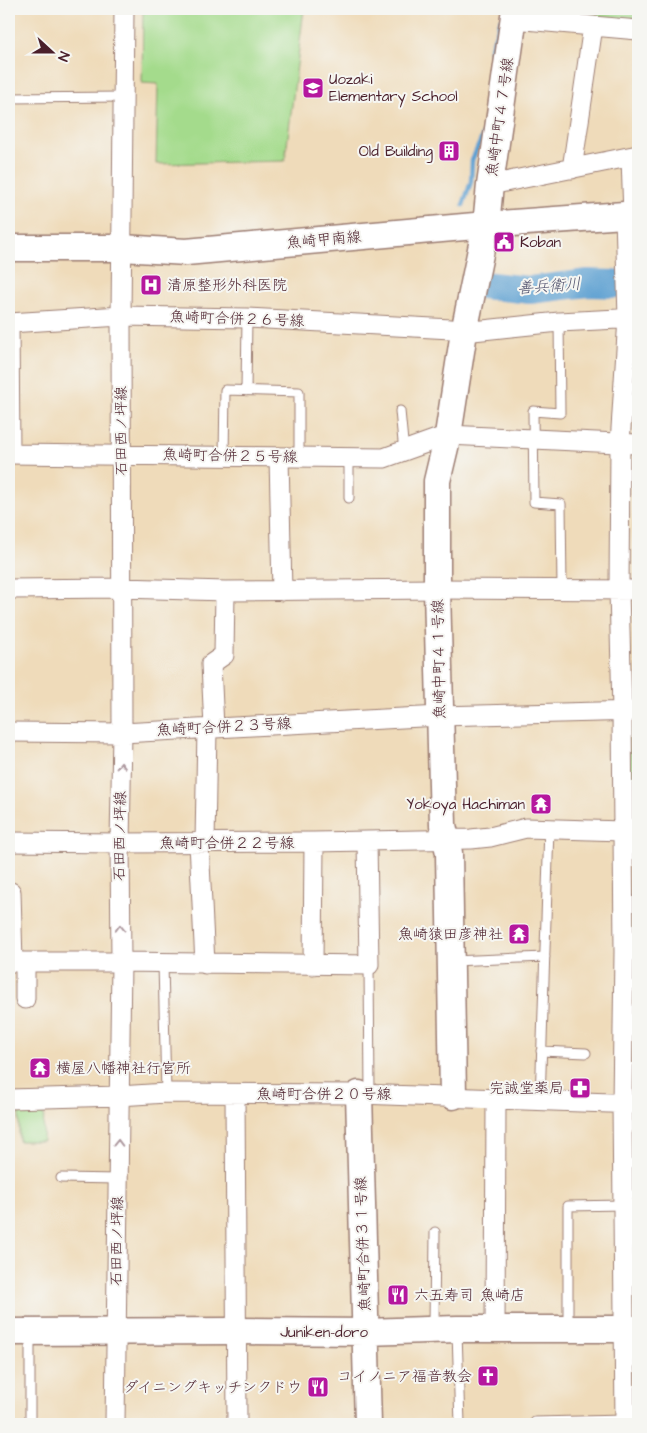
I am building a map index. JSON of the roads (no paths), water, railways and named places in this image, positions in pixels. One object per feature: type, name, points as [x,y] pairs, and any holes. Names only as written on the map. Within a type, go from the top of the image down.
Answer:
[{"type":"street","name":"石田西ノ坪線","points":[[115,1424],[121,962],[121,316],[124,9]]},
{"type":"street","points":[[514,14],[593,26],[638,30]]},
{"type":"street","name":"魚崎中町４７号線","points":[[486,225],[514,14]]},
{"type":"street","points":[[572,169],[593,26]]},
{"type":"street","points":[[490,185],[634,157],[632,215],[633,318],[629,444],[619,590],[630,711],[622,831],[631,953],[628,1198],[631,1230],[631,1329],[625,1422]]},
{"type":"street","name":"魚崎甲南線","points":[[9,248],[122,248],[186,252],[486,225],[632,215]]},
{"type":"street","name":"魚崎中町４１号線","points":[[454,1096],[449,853],[443,825],[437,589],[437,481],[448,435],[464,332],[486,225]]},
{"type":"street","name":"魚崎町合併２６号線","points":[[9,323],[121,316],[246,318],[451,329],[464,332],[559,322],[633,318]]},
{"type":"street","points":[[9,323],[10,454]]},
{"type":"street","points":[[448,435],[629,444]]},
{"type":"street","name":"魚崎町合併２５号線","points":[[10,454],[384,458],[448,435]]},
{"type":"street","points":[[280,457],[282,591]]},
{"type":"street","points":[[9,589],[122,588],[224,591],[638,590]]},
{"type":"street","points":[[205,964],[202,843],[211,728],[211,664],[224,655],[224,591]]},
{"type":"street","name":"魚崎町合併２３号線","points":[[9,732],[122,733],[440,716],[630,711]]},
{"type":"street","name":"魚崎町合併２２号線","points":[[9,842],[202,843],[445,840],[481,838],[526,828],[622,831]]},
{"type":"street","points":[[16,962],[369,965],[367,841]]},
{"type":"street","points":[[313,965],[314,842]]},
{"type":"street","points":[[12,892],[16,962],[25,999]]},
{"type":"street","name":"魚崎町合併２０号線","points":[[9,1099],[166,1093],[365,1094],[630,1104]]},
{"type":"street","points":[[235,1094],[238,1424]]},
{"type":"street","name":"魚崎町合併３１号線","points":[[365,1094],[368,1424]]},
{"type":"street","points":[[495,1330],[496,1099]]},
{"type":"street","name":"Juniken-doro","points":[[20,1332],[366,1332],[631,1329]]},
{"type":"lane","points":[[9,98],[123,97]]},
{"type":"lane","points":[[246,318],[246,391]]},
{"type":"lane","points":[[559,322],[560,413],[533,411],[534,502],[562,504],[562,589]]},
{"type":"lane","points":[[224,456],[225,390],[298,392],[299,457]]},
{"type":"lane","points":[[400,411],[404,452]]},
{"type":"lane","points":[[349,458],[349,498]]},
{"type":"lane","points":[[540,1101],[549,828]]},
{"type":"lane","points":[[452,961],[545,956]]},
{"type":"lane","points":[[163,963],[166,1093]]},
{"type":"lane","points":[[365,1094],[369,965]]},
{"type":"lane","points":[[542,1051],[586,1053]]},
{"type":"lane","points":[[60,1178],[118,1179]]},
{"type":"lane","points":[[568,1329],[568,1206],[628,1198]]},
{"type":"lane","points":[[435,1232],[446,1330],[460,1424]]},
{"type":"lane","points":[[20,1332],[30,1424]]},
{"type":"lane","points":[[535,1424],[535,1422],[625,1422]]},
{"type":"waterway","points":[[496,67],[490,50],[501,20]]},
{"type":"waterway","points":[[463,205],[471,182],[472,160],[484,133],[486,119]]},
{"type":"waterway","name":"善兵衛川","points":[[482,285],[530,290],[588,283],[616,284]]},
{"type":"place","name":"Uozaki Elementary School","points":[[313,88]]},
{"type":"place","name":"Old Building","points":[[449,151]]},
{"type":"place","name":"Koban","points":[[504,242]]},
{"type":"place","name":"清原整形外科医院","points":[[151,285]]},
{"type":"place","name":"Yokoya Hachiman","points":[[541,804]]},
{"type":"place","name":"魚崎猿田彦神社","points":[[519,934]]},
{"type":"place","name":"横屋八幡神社行宮所","points":[[40,1068]]},
{"type":"place","name":"完誠堂薬局","points":[[580,1088]]},
{"type":"place","name":"六五寿司 魚崎店","points":[[398,1295]]},
{"type":"place","name":"コイノニア福音教会","points":[[488,1376]]},
{"type":"place","name":"ダイニングキッチンクドウ","points":[[318,1387]]}]
